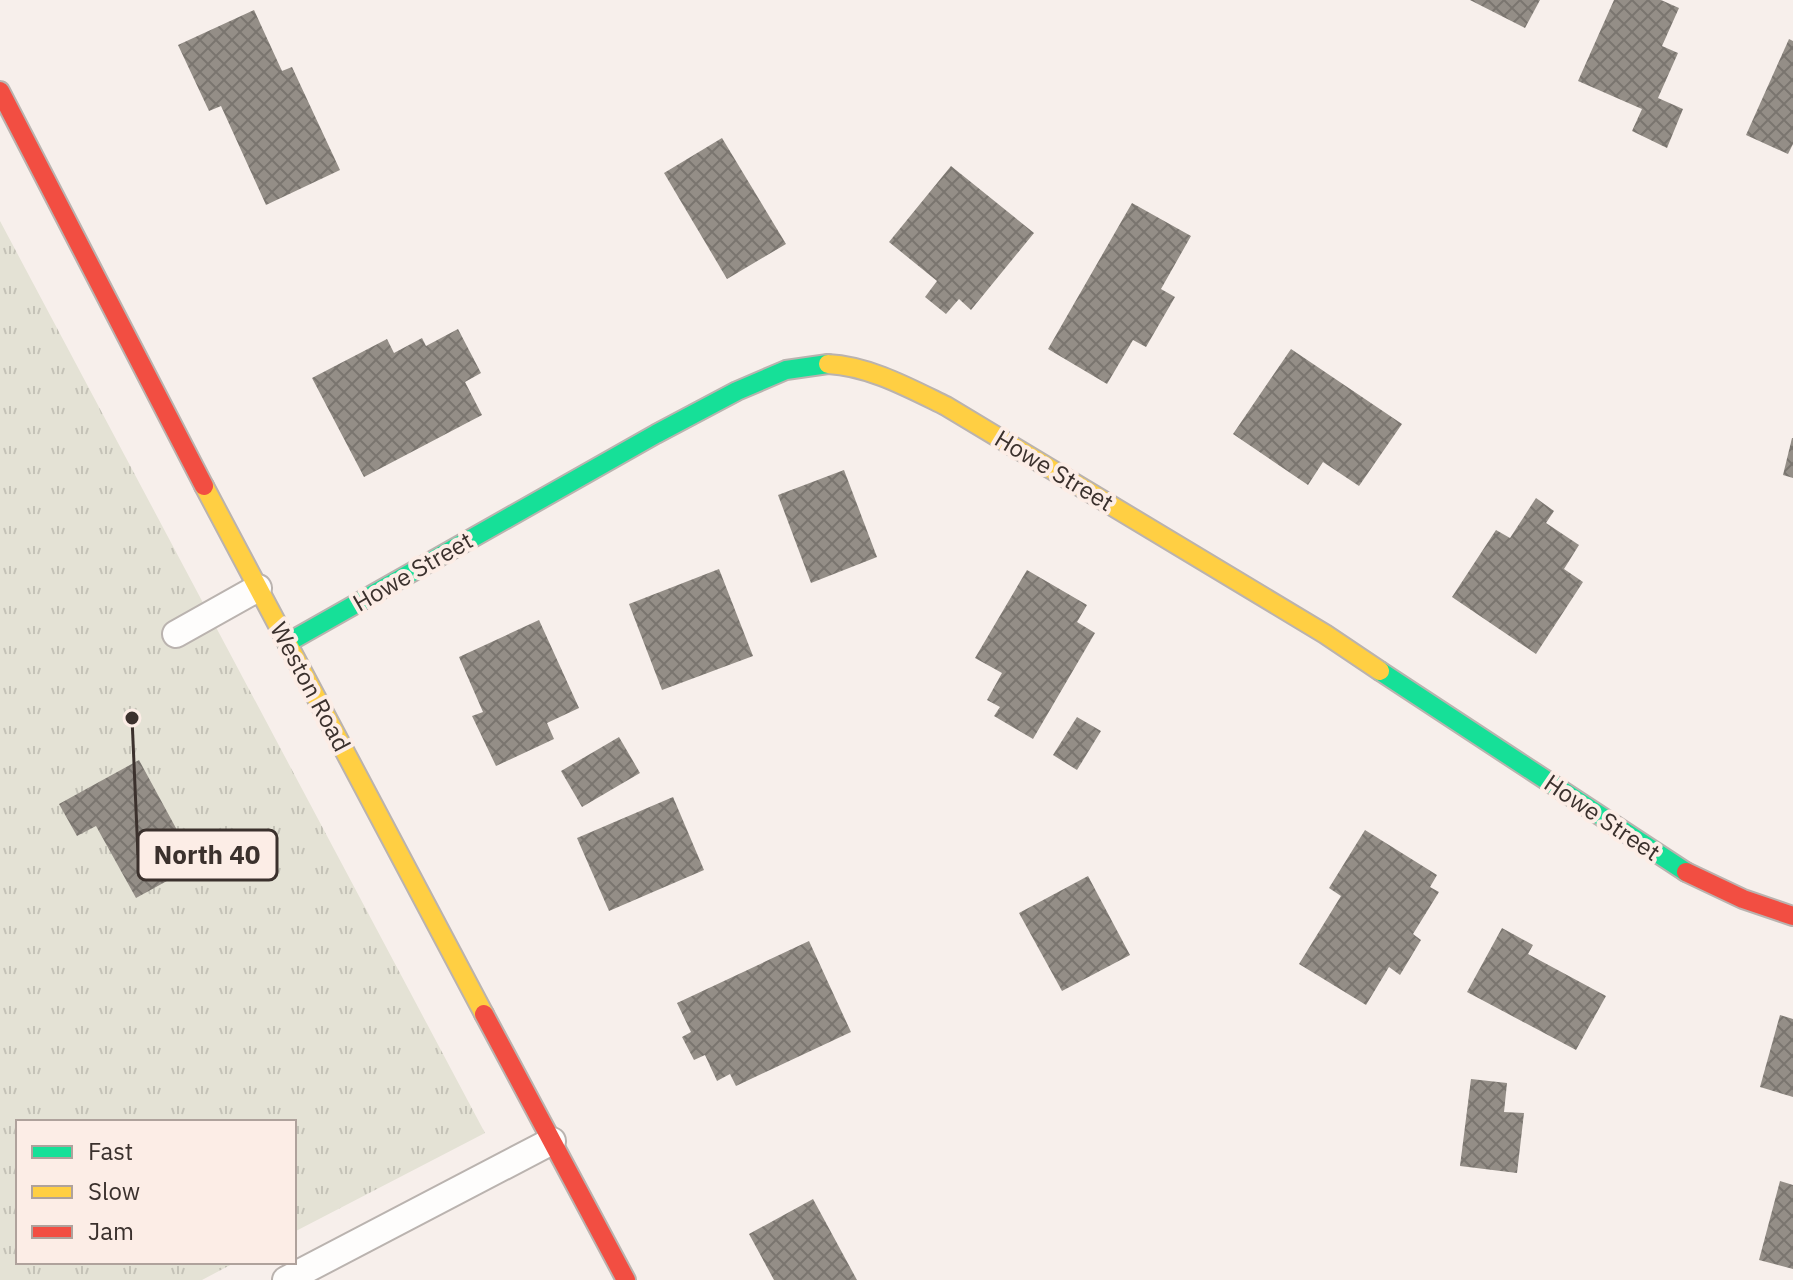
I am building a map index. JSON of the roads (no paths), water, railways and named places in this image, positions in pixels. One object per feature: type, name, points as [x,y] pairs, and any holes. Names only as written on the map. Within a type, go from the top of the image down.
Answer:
[{"type":"street","name":"Weston Road","points":[[0,91],[258,588],[626,1280]]},
{"type":"street","name":"Howe Street","points":[[287,643],[737,391],[786,370],[830,364],[850,367],[899,383],[946,406],[1312,626],[1686,872],[1743,899],[1793,916]]},
{"type":"lane","points":[[176,634],[258,588]]},
{"type":"lane","points":[[286,1280],[552,1141]]},
{"type":"place","name":"North 40","points":[[132,718]]}]
